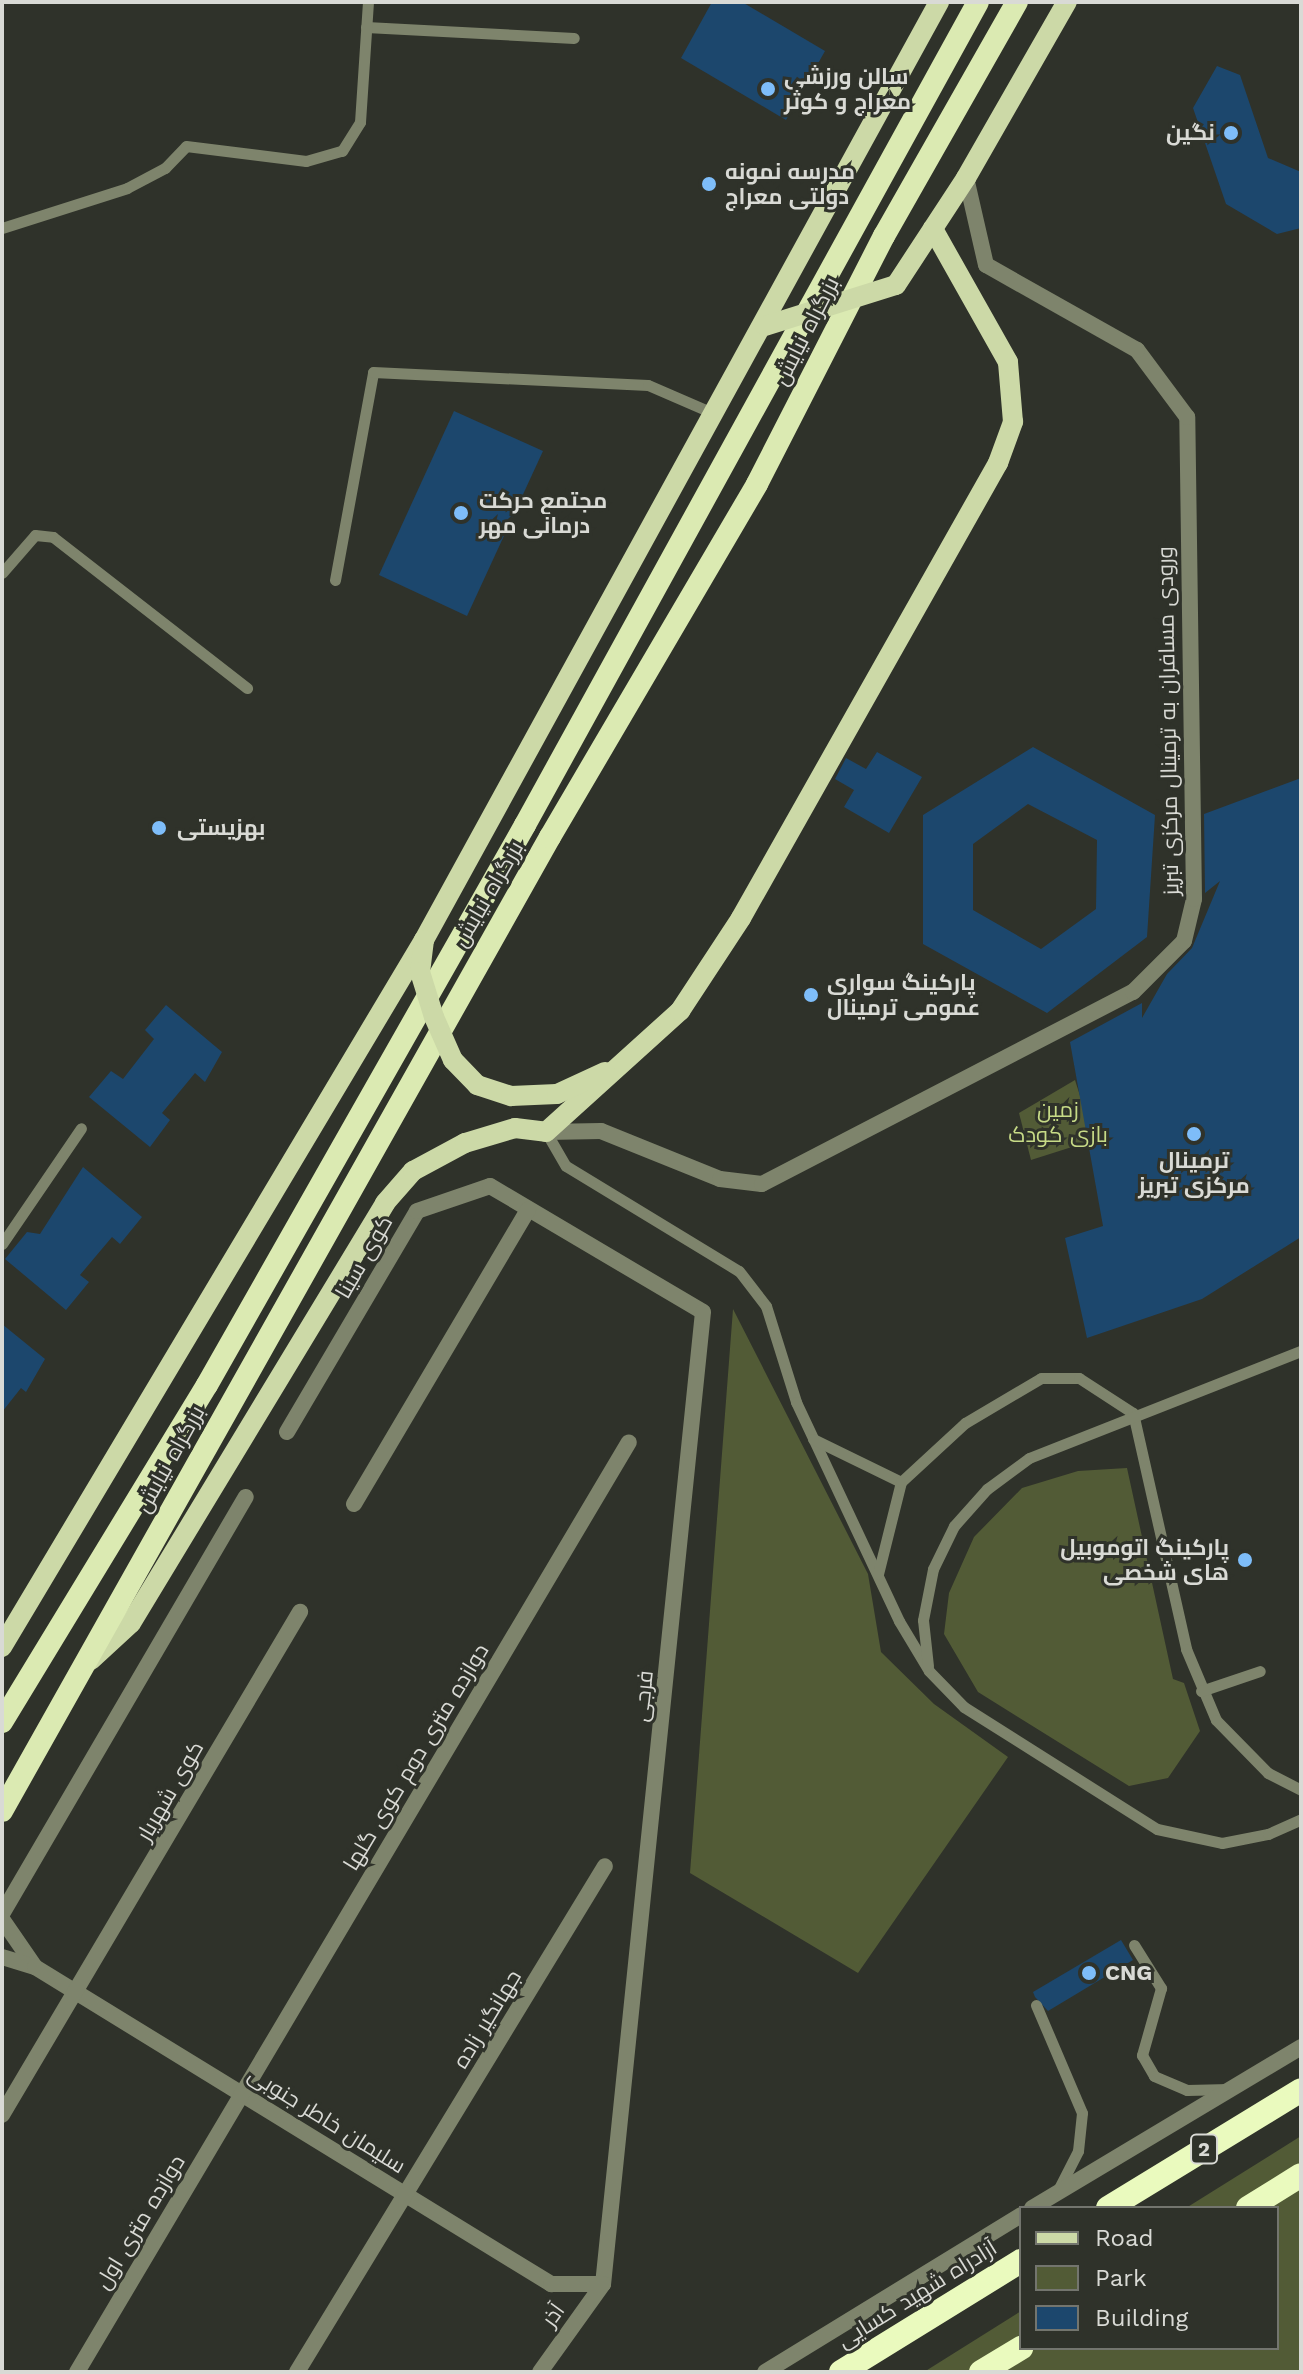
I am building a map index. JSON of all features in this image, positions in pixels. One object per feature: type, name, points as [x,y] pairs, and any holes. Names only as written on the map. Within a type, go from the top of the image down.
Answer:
[{"type":"highway","name":"بزرگراه نیایش","points":[[2,1722],[207,1385],[518,838],[978,2]]},
{"type":"highway","name":"بزرگراه نیایش","points":[[2,1811],[534,864],[757,484],[884,236],[1017,2]]},
{"type":"highway","name":"2","points":[[1111,2206],[1301,2090]]},
{"type":"highway","points":[[1251,2206],[1301,2175]]},
{"type":"highway","name":"آزادراه شهید کسایی","points":[[841,2372],[1019,2262]]},
{"type":"highway","points":[[981,2372],[1019,2349]]},
{"type":"main road","name":"بزرگراه نیایش","points":[[2,1647],[424,940],[765,326],[939,2]]},
{"type":"main road","points":[[765,326],[896,285],[966,178],[1067,2]]},
{"type":"main road","points":[[86,1665],[131,1623],[394,1192],[413,1171],[465,1143],[515,1128],[546,1132],[605,1072],[680,1011],[741,918],[998,463],[1013,422],[1008,362],[933,229]]},
{"type":"main road","points":[[424,940],[420,972],[434,1017],[453,1060],[477,1085],[511,1096],[557,1094],[605,1072]]},
{"type":"street","name":"ورودی مسافران به ترمینال مرکزی تبریز","points":[[546,1132],[601,1131],[720,1179],[762,1184],[1133,992],[1184,941],[1194,899],[1187,417],[1137,350],[986,265],[966,178]]},
{"type":"street","name":"کوی سینا","points":[[287,1432],[417,1211],[490,1186],[528,1210]]},
{"type":"street","points":[[354,1504],[528,1210]]},
{"type":"street","name":"فرجی","points":[[528,1210],[703,1312],[603,2284]]},
{"type":"street","name":"دوازده متری دوم کوی گلها","points":[[242,2094],[629,1442]]},
{"type":"street","points":[[2,1916],[246,1497]]},
{"type":"street","name":"کوی شهریار","points":[[2,2115],[78,1993],[300,1612]]},
{"type":"street","name":"جهانگیر زاده","points":[[297,2372],[605,1866]]},
{"type":"street","name":"سلیمان خاطر جنوبی","points":[[2,1916],[35,1967]]},
{"type":"street","name":"سلیمان خاطر جنوبی","points":[[2,1957],[35,1967],[551,2284],[603,2284]]},
{"type":"street","points":[[1035,2206],[1301,2047]]},
{"type":"street","name":"دوازده متری اول","points":[[77,2372],[242,2094]]},
{"type":"street","points":[[765,2372],[1019,2216]]},
{"type":"street","name":"آذر","points":[[540,2372],[603,2284]]},
{"type":"lane","points":[[2,228],[127,188],[165,168],[186,146],[306,161],[342,151],[360,122],[368,2]]},
{"type":"lane","points":[[366,27],[574,38]]},
{"type":"lane","points":[[335,580],[373,372],[648,385],[716,414]]},
{"type":"lane","points":[[2,573],[35,535],[53,537],[247,688]]},
{"type":"lane","points":[[2,1244],[81,1128]]},
{"type":"lane","points":[[546,1132],[566,1166],[739,1271],[766,1306],[813,1439],[878,1575],[929,1671],[964,1707],[1157,1829],[1222,1843],[1268,1834],[1301,1819]]},
{"type":"lane","points":[[929,1671],[923,1620],[933,1569],[954,1526],[987,1489],[1029,1458],[1133,1413],[1236,1381],[1301,1351]]},
{"type":"lane","points":[[878,1575],[901,1482],[965,1423],[1041,1378],[1079,1378],[1133,1413],[1201,1691],[1236,1746],[1268,1773],[1301,1790]]},
{"type":"lane","points":[[813,1439],[901,1482]]},
{"type":"lane","points":[[1201,1691],[1260,1671]]},
{"type":"lane","points":[[1134,1945],[1161,1988],[1142,2055],[1154,2076],[1187,2090],[1234,2088]]},
{"type":"lane","points":[[1036,2005],[1082,2113],[1078,2151],[1057,2193]]},
{"type":"green space","name":"زمین بازی کودک","points":[[1075,1080],[1094,1140],[1031,1160],[1019,1113]]},
{"type":"green space","points":[[733,1309],[868,1574],[881,1652],[934,1704],[1008,1757],[858,1973],[690,1873]]},
{"type":"green space","points":[[1127,1468],[1173,1679],[1184,1683],[1200,1731],[1168,1778],[1129,1786],[978,1692],[944,1634],[949,1593],[974,1537],[1022,1488],[1078,1471]]},
{"type":"green space","points":[[1301,2136],[1301,2372],[924,2372],[1019,2312],[1019,2350],[1279,2350],[1279,2206],[1189,2206]]},
{"type":"building","name":"سالن ورزشی معراج و کوثر","points":[[712,2],[742,2],[825,51],[786,120],[681,58]]},
{"type":"building","name":"نگین","points":[[1217,66],[1240,75],[1268,158],[1301,172],[1301,228],[1277,234],[1226,204],[1193,108]]},
{"type":"building","name":"مجتمع حرکت درمانی مهر","points":[[454,411],[543,451],[467,616],[379,575]]},
{"type":"building","points":[[1033,747],[1155,815],[1147,937],[1047,1013],[923,944],[923,815]],"holes":[[[1028,804],[1097,840],[1096,909],[1041,949],[973,910],[973,844]]]},
{"type":"building","points":[[877,752],[922,777],[889,833],[844,807],[854,790],[835,779],[846,758],[866,769]]},
{"type":"building","name":"ترمینال مرکزی تبریز","points":[[1301,778],[1301,1237],[1202,1299],[1087,1338],[1065,1238],[1103,1226],[1070,1042],[1142,1003],[1142,1018],[1167,974],[1192,948],[1220,881],[1205,893],[1204,814]]},
{"type":"building","points":[[166,1005],[222,1052],[205,1082],[195,1073],[162,1113],[170,1120],[150,1147],[89,1097],[111,1071],[123,1079],[154,1039],[145,1030]]},
{"type":"building","points":[[83,1167],[142,1217],[120,1244],[112,1237],[80,1275],[89,1282],[66,1310],[5,1259],[27,1232],[40,1234]]},
{"type":"building","points":[[2,1324],[45,1359],[26,1392],[21,1388],[2,1412]]},
{"type":"building","points":[[1121,1940],[1133,1960],[1048,2011],[1035,1997],[1033,1992]]},
{"type":"place","name":"سالن ورزشی معراج و کوثر","points":[[768,89]]},
{"type":"place","name":"نگین","points":[[1231,133]]},
{"type":"place","name":"مدرسه نمونه دولتی معراج","points":[[709,184]]},
{"type":"place","name":"مجتمع حرکت درمانی مهر","points":[[461,513]]},
{"type":"place","name":"بهزیستی","points":[[159,828]]},
{"type":"place","name":"پارکینگ سواری عمومی ترمینال","points":[[811,995]]},
{"type":"place","name":"ترمینال مرکزی تبریز","points":[[1194,1134]]},
{"type":"place","name":"پارکینگ اتوموبیل های شخصی","points":[[1245,1560]]},
{"type":"place","name":"CNG","points":[[1089,1973]]}]
